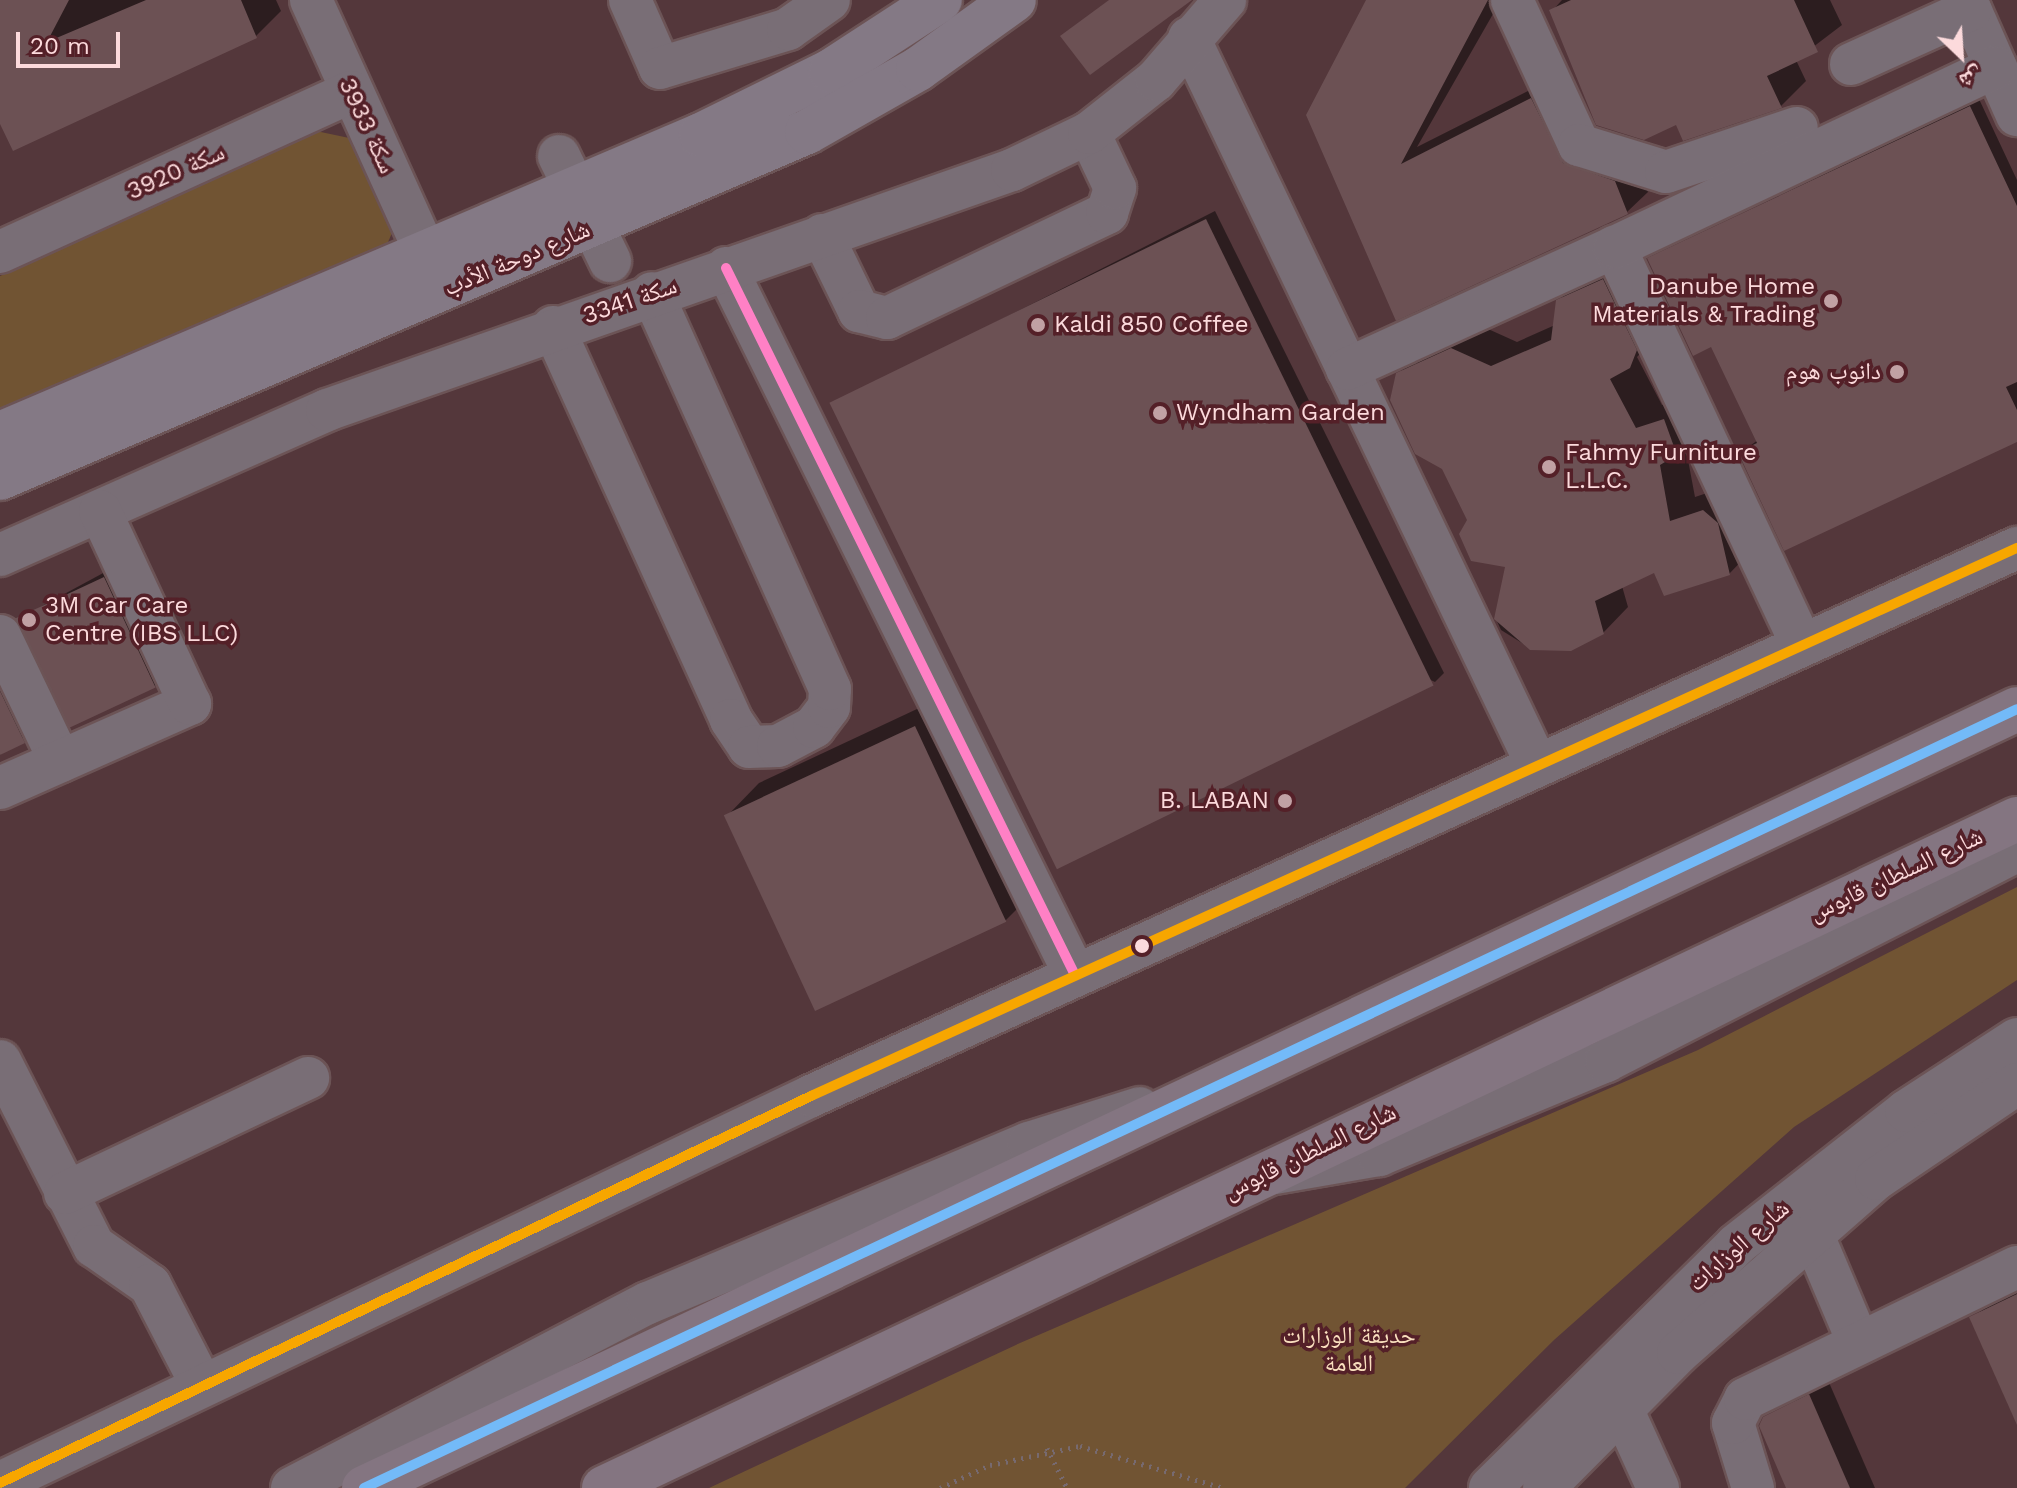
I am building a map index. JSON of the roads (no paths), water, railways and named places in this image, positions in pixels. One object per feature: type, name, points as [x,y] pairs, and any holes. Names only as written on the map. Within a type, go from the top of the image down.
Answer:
[{"type":"highway","points":[[364,1488],[2017,709]]},
{"type":"highway","name":"شارع السلطان قابوس","points":[[604,1488],[2017,819]]},
{"type":"main road","name":"شارع دوحة الأدب","points":[[0,434],[425,251],[567,172],[831,71],[940,0]]},
{"type":"main road","name":"شارع دوحة الأدب","points":[[0,478],[601,244],[918,69],[1014,0]]},
{"type":"street","name":"سكة 3933","points":[[311,0],[425,251]]},
{"type":"street","points":[[630,0],[660,68],[788,29],[829,0]]},
{"type":"street","name":"سكة 3341","points":[[0,555],[327,410],[553,327],[1012,170],[1089,133],[1156,80],[1189,38],[1225,0]]},
{"type":"street","points":[[1512,0],[1579,145],[1666,172],[1797,128]]},
{"type":"street","points":[[1851,64],[1968,5],[2017,115]]},
{"type":"street","points":[[1189,38],[1537,765]]},
{"type":"street","points":[[1347,369],[1615,247],[1996,67]]},
{"type":"street","name":"سكة 3920","points":[[0,252],[351,92]]},
{"type":"street","points":[[822,235],[859,311],[887,318],[1107,213],[1115,188],[1089,133]]},
{"type":"street","points":[[567,172],[601,244]]},
{"type":"street","points":[[1615,247],[1801,643]]},
{"type":"street","points":[[726,268],[1075,975]]},
{"type":"street","points":[[553,327],[731,720],[749,747],[778,746],[814,727],[829,707],[830,689],[652,293]]},
{"type":"street","points":[[0,788],[190,704],[100,511]]},
{"type":"street","points":[[0,1483],[200,1382],[1075,975],[1801,643],[2017,548]]},
{"type":"street","points":[[0,636],[60,761]]},
{"type":"street","points":[[1266,1173],[1379,1155],[1606,1061],[2017,851]]},
{"type":"street","name":"شارع الوزارات","points":[[1490,1488],[1605,1370],[1795,1197],[2017,1039]]},
{"type":"street","points":[[0,1061],[65,1193],[102,1256],[150,1285],[200,1382]]},
{"type":"street","points":[[65,1193],[308,1078]]},
{"type":"street","name":"شارع الوزارات","points":[[1544,1488],[1623,1410],[1876,1179],[2017,1084]]},
{"type":"street","points":[[292,1488],[648,1303],[1029,1143],[1200,1094]]},
{"type":"street","points":[[1795,1197],[1814,1234],[1857,1339]]},
{"type":"street","points":[[1753,1488],[1733,1423],[1745,1399],[1857,1339],[2017,1267]]},
{"type":"street","points":[[1605,1370],[1658,1488]]},
{"type":"place","name":"Danube Home Materials & Trading","points":[[1831,301]]},
{"type":"place","name":"Kaldi 850 Coffee","points":[[1038,325]]},
{"type":"place","name":"دانوب هوم","points":[[1897,372]]},
{"type":"place","name":"Wyndham Garden","points":[[1160,413]]},
{"type":"place","name":"Fahmy Furniture L.L.C.","points":[[1549,467]]},
{"type":"place","name":"3M Car Care Centre (IBS LLC)","points":[[29,620]]},
{"type":"place","name":"B. LABAN","points":[[1285,801]]},
{"type":"park label","name":"حديقة الوزارات العامة","points":[[1349,1350]]}]
